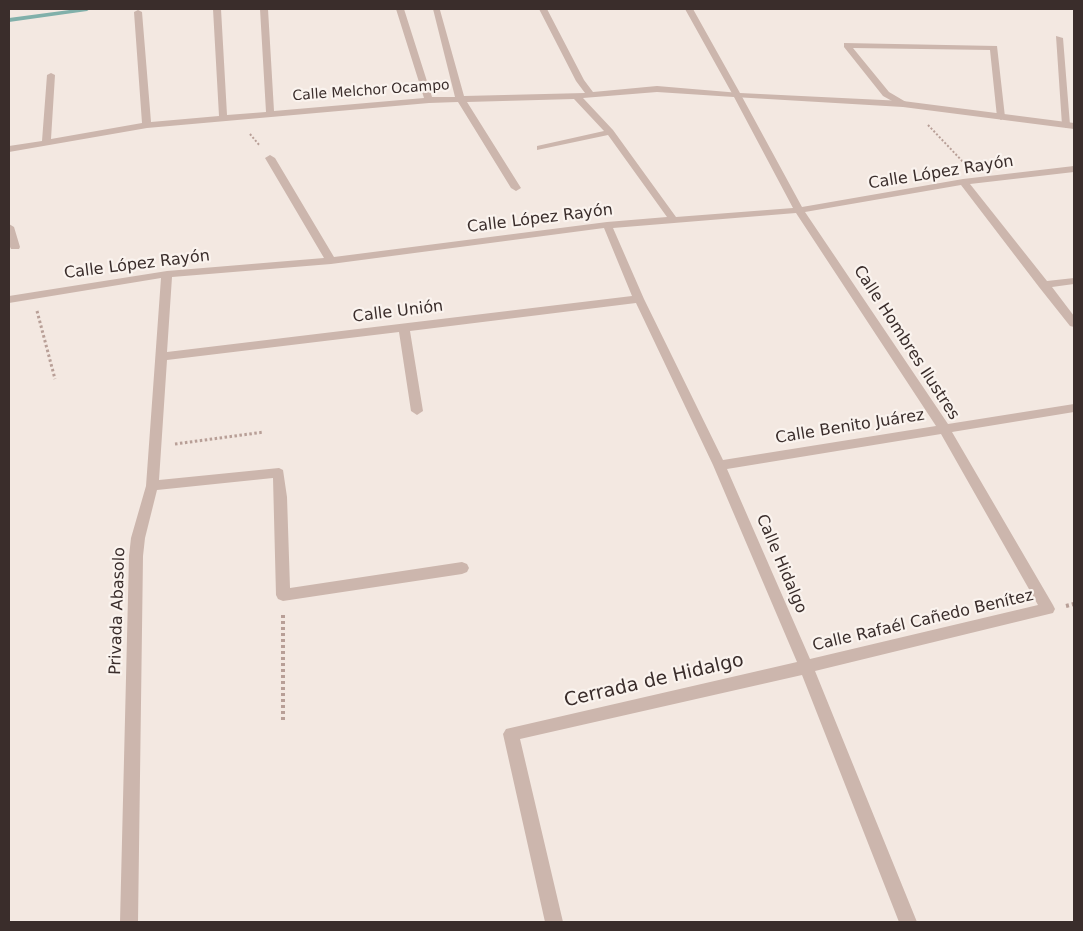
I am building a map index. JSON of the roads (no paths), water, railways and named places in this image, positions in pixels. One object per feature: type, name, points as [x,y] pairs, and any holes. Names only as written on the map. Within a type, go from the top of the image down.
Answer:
[{"type":"street","points":[[217,9],[224,117]]},
{"type":"street","points":[[264,9],[270,113]]},
{"type":"street","points":[[400,9],[430,100]]},
{"type":"street","points":[[543,9],[580,81],[590,94]]},
{"type":"street","name":"Calle Hombres Ilustres","points":[[689,9],[799,210],[944,428],[1048,609]]},
{"type":"street","points":[[436,10],[460,98],[516,188]]},
{"type":"street","points":[[138,12],[146,125]]},
{"type":"street","points":[[737,94],[903,104],[1070,125],[1059,38]]},
{"type":"street","points":[[903,104],[886,94],[847,45],[994,48],[1001,117]]},
{"type":"street","points":[[46,142],[51,75]]},
{"type":"street","name":"Calle Melchor Ocampo","points":[[9,149],[146,125],[430,100],[576,96],[657,89],[737,94]]},
{"type":"street","points":[[576,96],[610,132],[672,219]]},
{"type":"street","points":[[540,148],[610,132]]},
{"type":"street","points":[[270,158],[330,261]]},
{"type":"street","name":"Calle López Rayón","points":[[9,299],[167,274],[330,261],[607,225],[799,210],[963,182],[1074,169]]},
{"type":"street","points":[[963,182],[1074,323]]},
{"type":"street","name":"Calle Hidalgo","points":[[607,225],[639,299],[719,465],[806,667],[908,922]]},
{"type":"street","points":[[9,227],[15,247]]},
{"type":"street","name":"Privada Abasolo","points":[[129,922],[136,556],[138,538],[152,486],[167,274]]},
{"type":"street","points":[[1043,285],[1074,281]]},
{"type":"street","name":"Calle Unión","points":[[161,357],[639,299]]},
{"type":"street","points":[[404,328],[417,411]]},
{"type":"street","name":"Calle Benito Juárez","points":[[719,465],[1074,408]]},
{"type":"street","points":[[152,486],[278,472],[281,497],[283,594],[462,568]]},
{"type":"street","name":"Calle Rafaél Cañedo Benítez","points":[[806,667],[1048,609]]},
{"type":"street","name":"Cerrada de Hidalgo","points":[[554,922],[511,734],[806,667]]},
{"type":"waterway","points":[[9,20],[87,9]]}]
